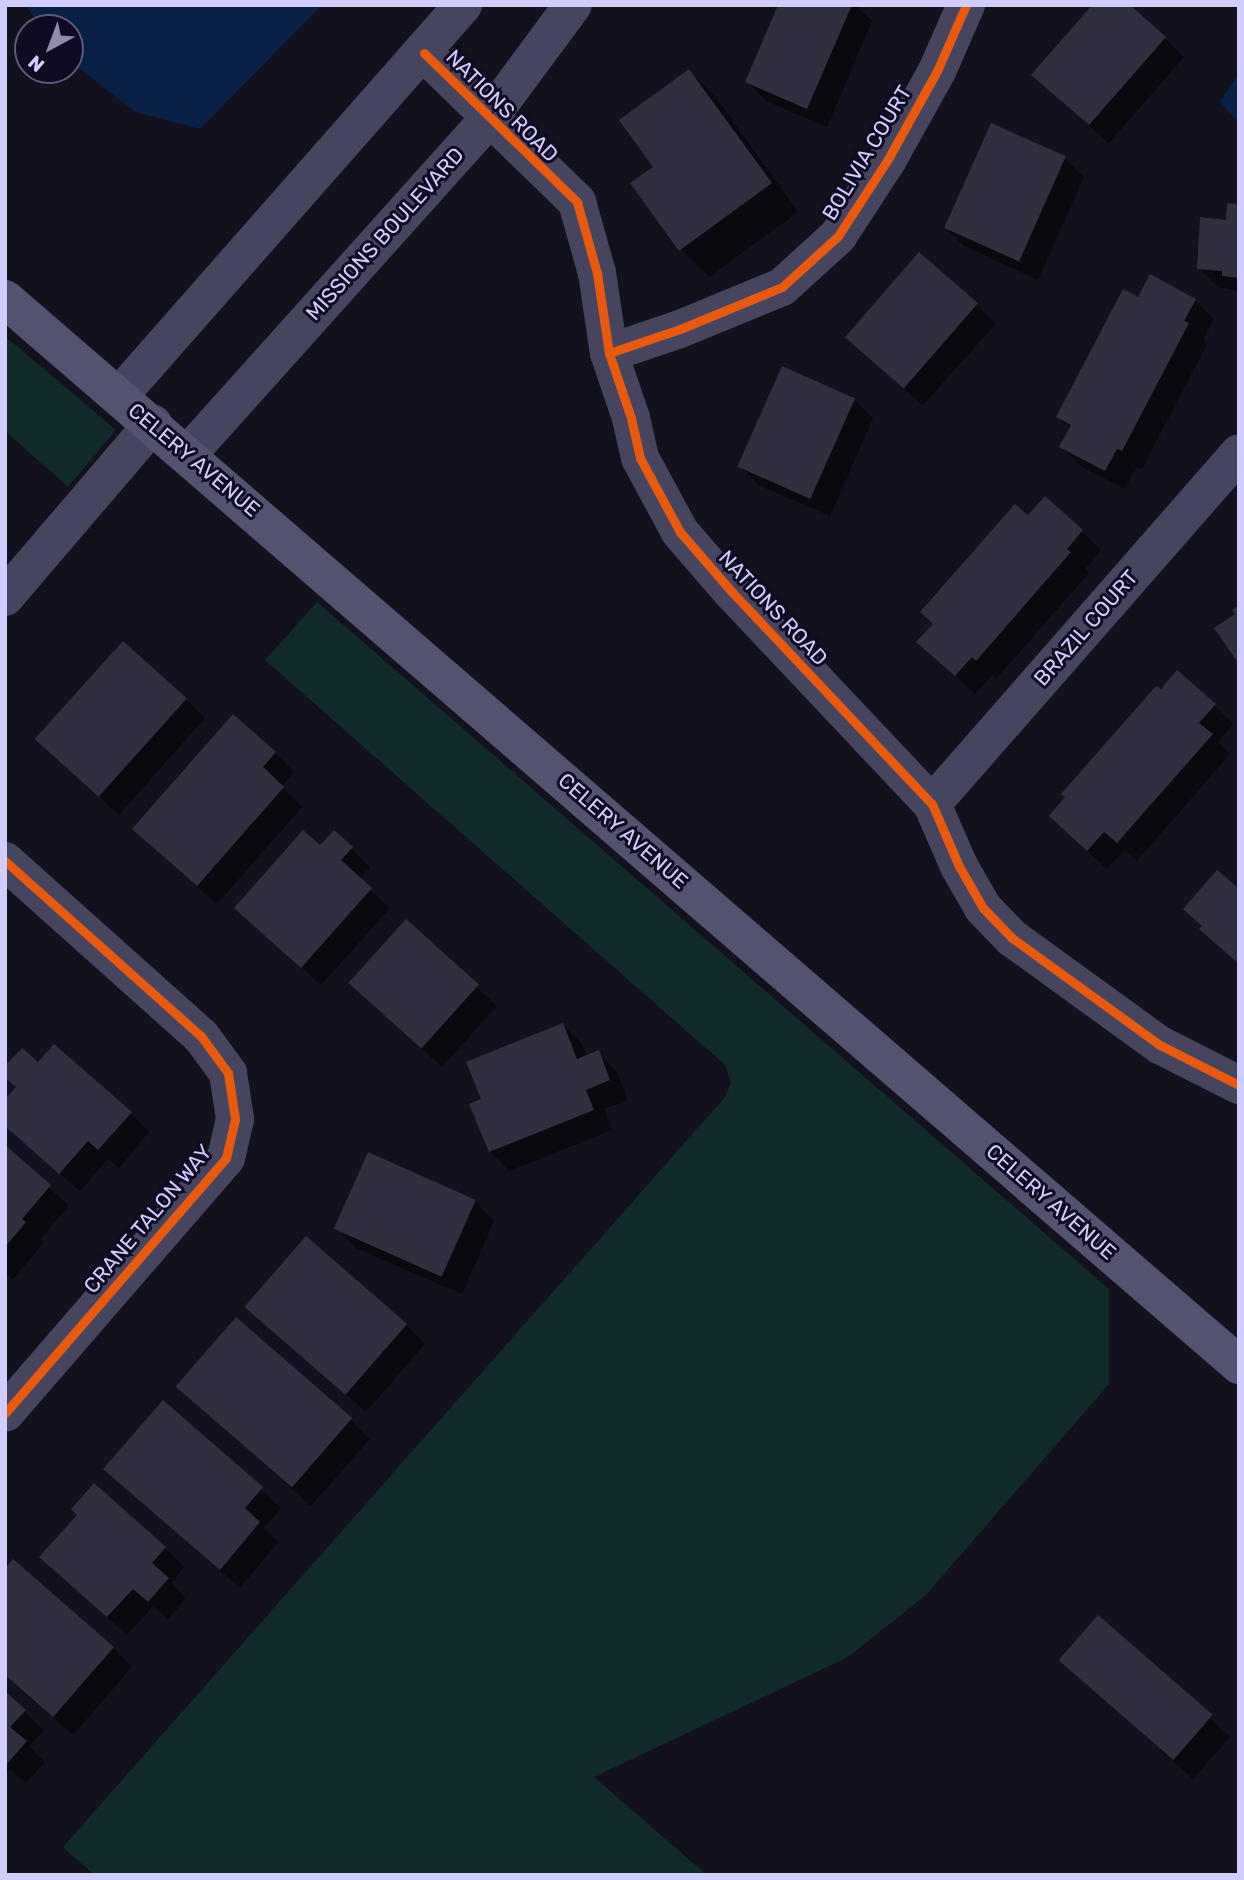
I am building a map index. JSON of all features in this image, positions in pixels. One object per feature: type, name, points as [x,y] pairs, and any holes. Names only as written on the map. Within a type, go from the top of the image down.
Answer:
[{"type":"main road","name":"CELERY AVENUE","points":[[5,299],[188,454],[1239,1364]]},
{"type":"street","points":[[118,396],[424,53],[463,5]]},
{"type":"street","name":"MISSIONS BOULEVARD","points":[[188,454],[490,117],[573,5]]},
{"type":"street","name":"BOLIVIA COURT","points":[[609,353],[680,329],[782,287],[838,236],[937,71],[966,5]]},
{"type":"street","name":"NATIONS ROAD","points":[[424,53],[577,202],[597,273],[609,353],[631,418],[640,458],[680,531],[732,592],[932,804],[959,866],[983,908],[1012,938],[1160,1045],[1239,1085]]},
{"type":"street","points":[[5,597],[153,424]]},
{"type":"street","name":"BRAZIL COURT","points":[[932,804],[1239,453]]},
{"type":"street","name":"CRANE TALON WAY","points":[[5,861],[201,1036],[228,1073],[235,1119],[226,1158],[5,1413]]},
{"type":"green space","points":[[5,336],[116,430],[68,487],[5,431]]},
{"type":"green space","points":[[317,602],[1109,1289],[1109,1384],[925,1596],[848,1657],[594,1777],[707,1875],[94,1875],[63,1847],[725,1097],[731,1083],[725,1065],[265,660]]},
{"type":"water","points":[[26,5],[322,5],[200,129],[135,112],[84,72],[84,14],[31,14]]},
{"type":"water","points":[[1239,73],[1239,123],[1220,102]]},
{"type":"building","points":[[778,5],[852,5],[807,109],[745,82]]},
{"type":"building","points":[[1092,5],[1130,5],[1166,37],[1089,125],[1031,75]]},
{"type":"building","points":[[689,69],[772,183],[679,251],[630,183],[653,167],[619,120]]},
{"type":"building","points":[[991,123],[1066,156],[1019,261],[944,228]]},
{"type":"building","points":[[1227,203],[1239,204],[1239,278],[1222,276],[1222,271],[1197,269],[1200,217],[1226,220]]},
{"type":"building","points":[[919,252],[978,303],[904,388],[845,337]]},
{"type":"building","points":[[1150,274],[1196,299],[1184,321],[1189,323],[1122,451],[1117,449],[1105,471],[1059,447],[1071,425],[1056,417],[1123,289],[1138,297]]},
{"type":"building","points":[[782,366],[855,399],[810,499],[737,466]]},
{"type":"building","points":[[1045,496],[1083,530],[1067,549],[1071,552],[976,661],[972,657],[955,676],[916,642],[933,624],[920,612],[1015,504],[1028,515]]},
{"type":"building","points":[[1239,605],[1239,664],[1214,628],[1235,614],[1232,610]]},
{"type":"building","points":[[123,641],[187,699],[99,797],[35,739]]},
{"type":"building","points":[[1177,670],[1216,704],[1199,723],[1213,734],[1117,843],[1104,832],[1087,851],[1049,816],[1065,797],[1061,794],[1156,686],[1161,689]]},
{"type":"building","points":[[233,714],[276,752],[263,767],[284,787],[197,886],[132,829]]},
{"type":"building","points":[[303,830],[320,845],[334,830],[353,847],[341,860],[372,888],[301,968],[234,908]]},
{"type":"building","points":[[1217,870],[1237,887],[1239,884],[1239,964],[1199,929],[1202,926],[1183,909]]},
{"type":"building","points":[[406,919],[479,985],[421,1048],[348,983]]},
{"type":"building","points":[[563,1023],[577,1059],[599,1050],[610,1080],[586,1090],[594,1110],[489,1152],[469,1104],[481,1099],[466,1062]]},
{"type":"building","points":[[54,1044],[132,1112],[98,1150],[88,1141],[59,1174],[5,1126],[5,1099],[16,1087],[5,1078],[5,1066],[22,1048],[38,1062]]},
{"type":"building","points":[[5,1145],[51,1185],[22,1219],[26,1222],[5,1247]]},
{"type":"building","points":[[368,1152],[476,1200],[442,1277],[334,1229]]},
{"type":"building","points":[[306,1236],[407,1324],[345,1395],[244,1307]]},
{"type":"building","points":[[236,1317],[352,1418],[292,1487],[176,1386]]},
{"type":"building","points":[[163,1400],[263,1487],[245,1508],[260,1522],[220,1570],[103,1469]]},
{"type":"building","points":[[94,1483],[166,1547],[152,1563],[169,1578],[148,1602],[133,1589],[107,1617],[39,1557],[77,1515],[71,1509]]},
{"type":"building","points":[[13,1559],[114,1647],[53,1717],[5,1675],[5,1568]]},
{"type":"building","points":[[1098,1615],[1213,1715],[1173,1760],[1059,1660]]},
{"type":"building","points":[[5,1691],[26,1710],[10,1727],[27,1741],[5,1766]]},
{"type":"cycle path","points":[[609,353],[680,329],[782,287],[838,236],[888,159],[937,71],[966,5]]},
{"type":"cycle path","points":[[424,53],[577,202],[597,273],[609,353],[631,418],[640,458],[680,532],[732,592],[932,804],[959,866],[983,908],[1012,938],[1160,1045],[1239,1085]]},
{"type":"cycle path","points":[[5,861],[201,1036],[228,1073],[235,1119],[226,1158],[5,1413]]}]
